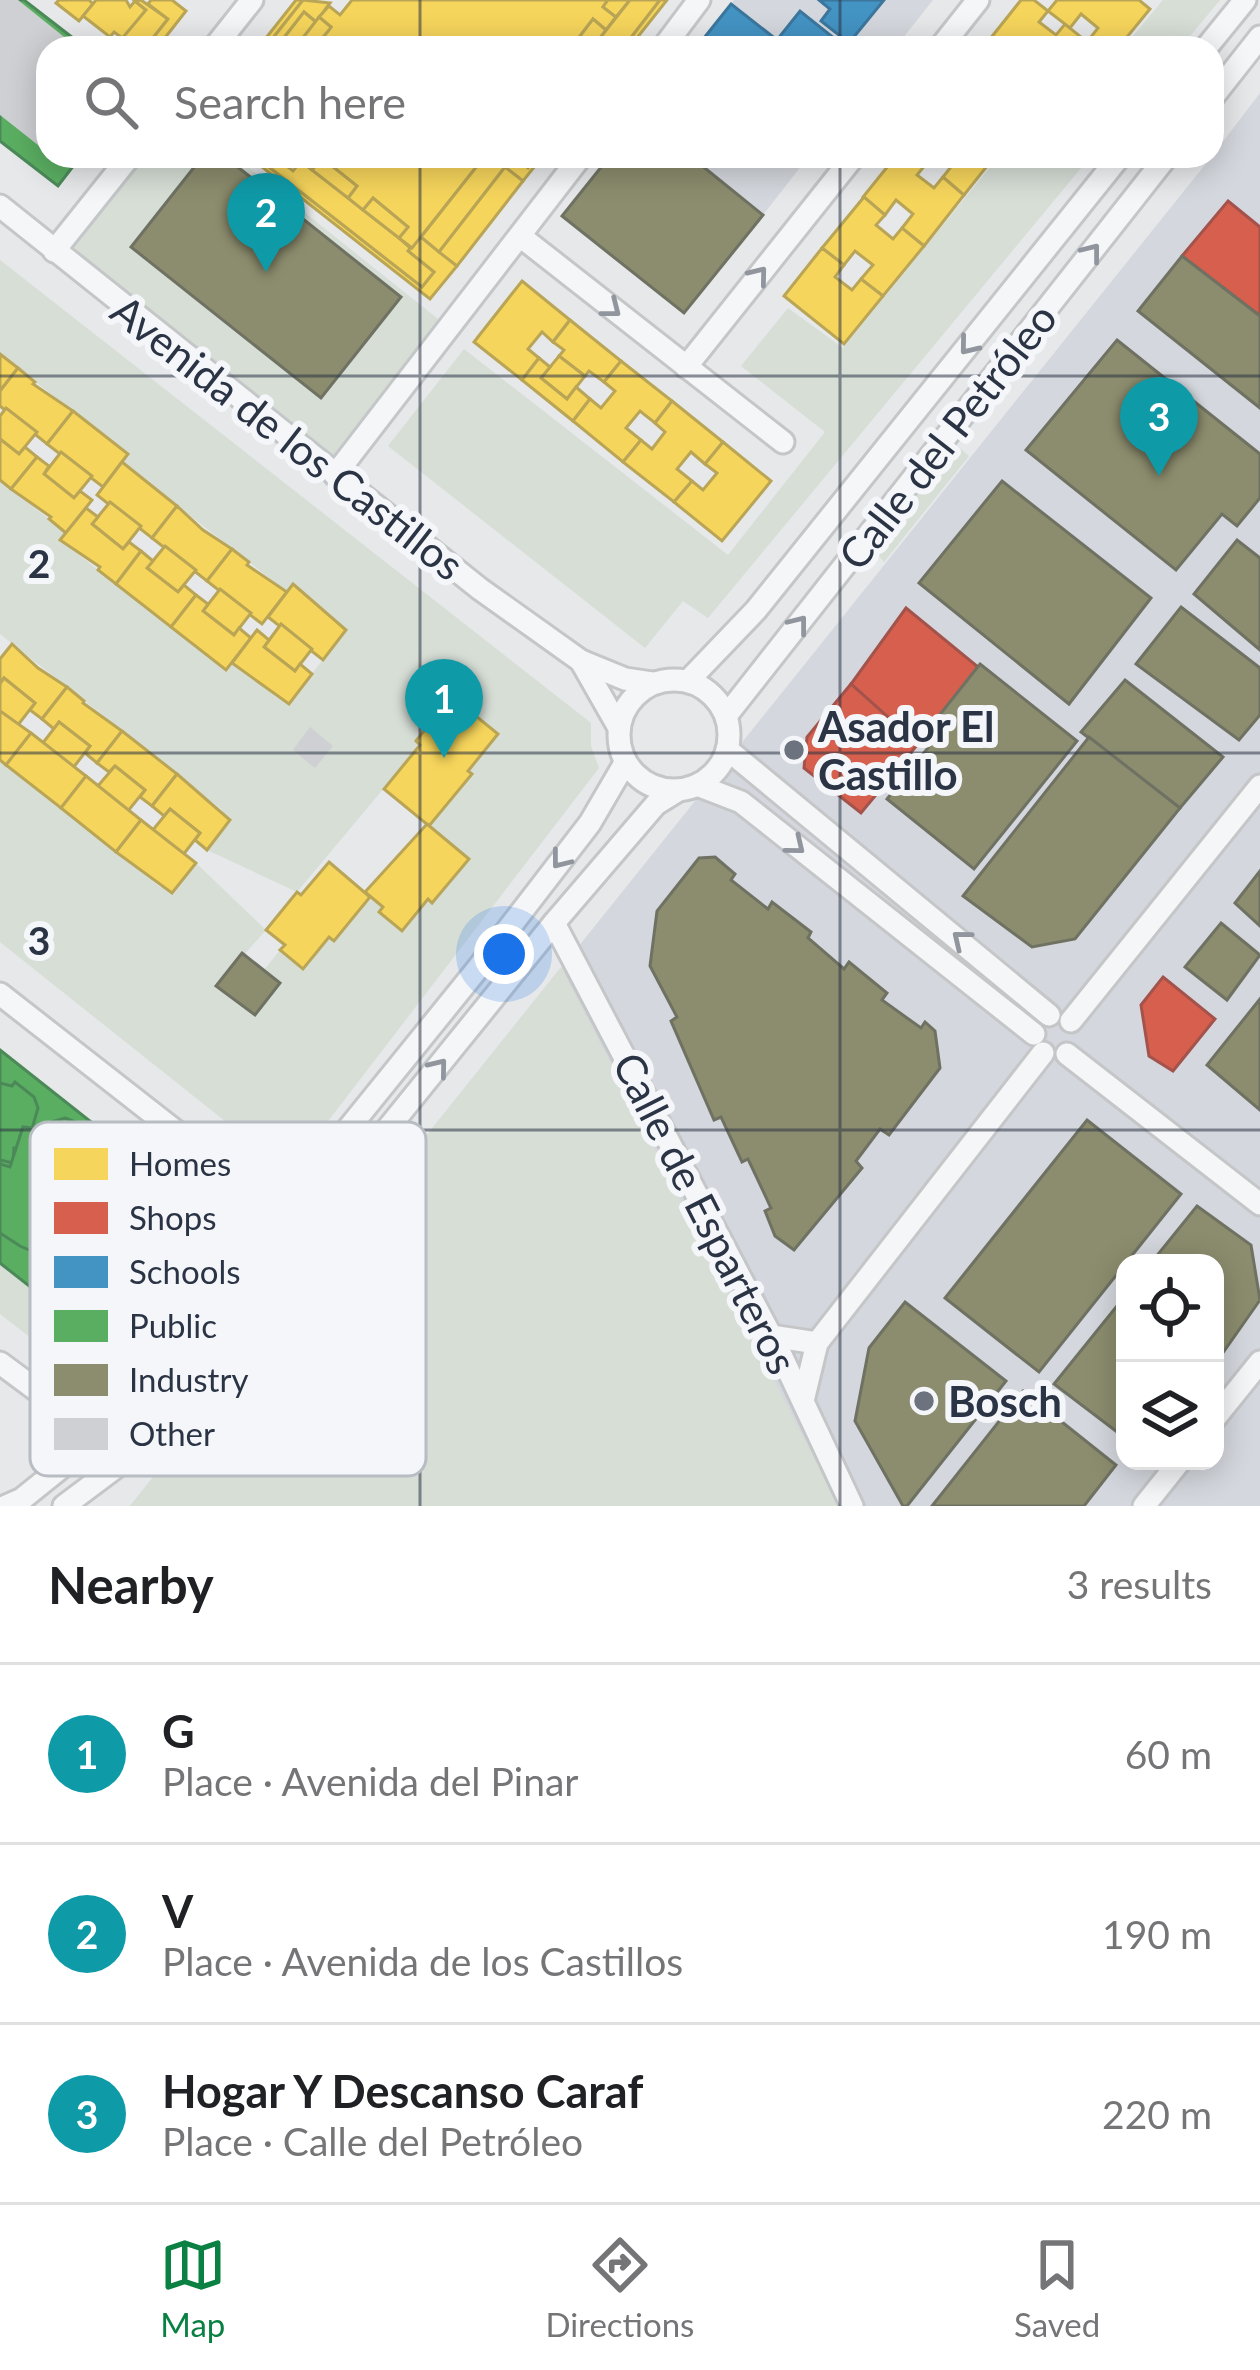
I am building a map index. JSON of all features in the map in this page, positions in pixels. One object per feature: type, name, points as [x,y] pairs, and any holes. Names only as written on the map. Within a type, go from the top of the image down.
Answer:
[{"type":"street","points":[[224,36],[252,0]]},
{"type":"street","points":[[672,36],[699,0]]},
{"type":"street","points":[[950,36],[978,0]]},
{"type":"street","points":[[1216,36],[1245,0]]},
{"type":"street","points":[[1224,83],[1260,37]]},
{"type":"street","points":[[54,251],[120,168]]},
{"type":"street","points":[[335,475],[572,168]]},
{"type":"street","points":[[686,367],[844,168]]},
{"type":"street","name":"Calle del Petróleo","points":[[688,681],[756,610],[1110,168]]},
{"type":"street","name":"Calle del Petróleo","points":[[726,716],[1158,168]]},
{"type":"street","name":"Avenida de los Castillos","points":[[0,206],[480,589],[581,661],[626,679],[652,683]]},
{"type":"street","points":[[520,236],[783,442]]},
{"type":"street","name":"Avenida de los Castillos","points":[[581,661],[618,726]]},
{"type":"street","points":[[393,1122],[656,804],[687,788],[716,771],[728,750],[726,716],[718,700],[688,681],[652,683],[636,693],[618,726],[625,763],[639,779],[657,788],[687,788],[741,802],[1055,1057],[1067,1054],[1077,1032],[728,750]]},
{"type":"street","points":[[354,1122],[590,823],[625,763]]},
{"type":"street","points":[[802,1401],[817,1343],[1039,1044],[1039,1022],[1060,1018],[1260,786]]},
{"type":"street","name":"Calle de Esparteros","points":[[554,923],[782,1357],[852,1506]]},
{"type":"street","points":[[0,994],[163,1122]]},
{"type":"street","points":[[1067,1054],[1260,1204]]},
{"type":"street","points":[[771,1336],[817,1343]]},
{"type":"street","points":[[1224,1407],[1260,1362]]},
{"type":"street","points":[[0,1363],[30,1385]]},
{"type":"street","points":[[1144,1506],[1173,1470]]},
{"type":"street","points":[[6,1506],[51,1476]]},
{"type":"street","points":[[64,1506],[105,1476]]},
{"type":"shaded area","points":[[734,0],[933,0],[904,36],[706,36]]},
{"type":"shaded area","points":[[1163,0],[1220,0],[1190,36],[1133,36]]},
{"type":"shaded area","points":[[1260,93],[1260,1506],[130,1506],[154,1476],[426,1476],[426,1137],[1202,168],[1224,168],[1224,140]]},
{"type":"shaded area","points":[[120,168],[249,168],[448,327],[335,475],[54,251]]},
{"type":"shaded area","points":[[706,168],[800,168],[763,215]]},
{"type":"shaded area","points":[[989,168],[1081,168],[708,618],[683,601],[645,648],[388,446],[464,349],[728,555],[825,432],[741,366],[788,308],[843,348]]},
{"type":"shaded area","points":[[0,260],[591,723],[591,746],[599,768],[327,1122],[226,1122],[0,942],[0,760],[160,887],[173,892],[196,863],[266,930],[217,985],[255,1015],[280,983],[264,970],[280,950],[303,969],[370,897],[383,907],[379,913],[401,931],[428,899],[433,902],[468,859],[429,826],[471,775],[468,726],[445,707],[416,741],[420,745],[297,892],[207,850],[230,820],[221,809],[0,634],[0,480],[66,533],[61,541],[225,669],[232,663],[289,703],[346,630],[294,585],[287,592],[122,462],[127,454],[0,354]]},
{"type":"shaded area","points":[[954,443],[969,456],[884,562],[871,546]]},
{"type":"shaded area","points":[[561,967],[839,1506],[130,1506],[154,1476],[426,1476],[426,1136]]},
{"type":"shaded area","points":[[0,1263],[30,1286],[30,1337],[0,1314]]},
{"type":"building: Homes","points":[[96,0],[126,0],[130,7],[135,1],[146,10],[125,36],[114,32],[109,36],[83,16]]},
{"type":"building: Homes","points":[[141,0],[168,19],[155,36],[124,36],[146,10],[135,1]]},
{"type":"building: Homes","points":[[172,0],[186,11],[166,36],[155,36],[168,19],[148,4]]},
{"type":"building: Homes","points":[[296,0],[303,0],[274,36],[268,36]]},
{"type":"building: Homes","points":[[303,0],[330,3],[316,22],[304,12],[285,36],[274,36]]},
{"type":"building: Homes","points":[[352,0],[608,0],[603,7],[616,17],[606,30],[593,19],[580,36],[324,36],[331,27],[319,17],[329,6],[340,15]]},
{"type":"building: Homes","points":[[608,0],[630,0],[616,17],[603,7]]},
{"type":"building: Homes","points":[[630,0],[660,0],[632,36],[602,36]]},
{"type":"building: Homes","points":[[660,0],[667,0],[638,36],[632,36]]},
{"type":"building: Homes","points":[[1021,0],[1034,0],[1048,11],[1039,22],[1056,35],[1065,24],[1080,36],[992,36]]},
{"type":"building: Homes","points":[[1057,0],[1139,0],[1150,9],[1128,36],[1092,36],[1098,28],[1081,14],[1070,28],[1048,11]]},
{"type":"building: Homes","points":[[56,3],[93,4],[79,21]]},
{"type":"building: Homes","points":[[304,12],[316,22],[305,36],[285,36]]},
{"type":"building: Homes","points":[[319,17],[331,27],[324,36],[304,36]]},
{"type":"building: Homes","points":[[593,19],[606,30],[601,36],[580,36]]},
{"type":"building: Homes","points":[[263,168],[270,168],[422,287],[434,272],[408,251],[421,237],[457,266],[430,299]]},
{"type":"building: Homes","points":[[270,168],[310,168],[434,272],[422,287]]},
{"type":"building: Homes","points":[[334,168],[475,168],[412,248],[399,238],[408,227],[373,198],[363,210],[348,198],[357,186]]},
{"type":"building: Homes","points":[[334,168],[357,186],[348,198],[312,170]]},
{"type":"building: Homes","points":[[476,168],[504,168],[439,252],[421,237]]},
{"type":"building: Homes","points":[[504,168],[523,181],[457,266],[439,252]]},
{"type":"building: Homes","points":[[506,168],[533,168],[523,181]]},
{"type":"building: Homes","points":[[886,168],[923,168],[917,175],[934,188],[943,177],[964,195],[924,246],[902,228],[913,214],[896,200],[885,215],[863,197]]},
{"type":"building: Homes","points":[[950,168],[985,168],[964,195],[943,177]]},
{"type":"building: Homes","points":[[864,197],[885,215],[876,225],[893,239],[902,228],[924,246],[883,296],[861,279],[873,265],[855,251],[844,265],[822,248]]},
{"type":"building: Homes","points":[[373,198],[408,227],[399,238],[363,210]]},
{"type":"building: Homes","points":[[822,248],[844,265],[835,277],[852,290],[861,279],[883,296],[844,344],[784,296]]},
{"type":"building: Homes","points":[[522,281],[570,320],[553,342],[542,332],[528,349],[539,358],[522,380],[474,342]]},
{"type":"building: Homes","points":[[570,320],[621,361],[604,382],[589,371],[585,376],[559,356],[564,350],[553,342]]},
{"type":"building: Homes","points":[[0,354],[18,368],[0,391]]},
{"type":"building: Homes","points":[[559,356],[585,376],[567,399],[541,378]]},
{"type":"building: Homes","points":[[539,358],[550,367],[541,378],[567,399],[576,387],[590,399],[573,421],[522,380]]},
{"type":"building: Homes","points":[[621,361],[672,401],[655,423],[640,411],[626,428],[641,440],[623,462],[573,421],[590,399],[601,408],[615,391],[604,382]]},
{"type":"building: Homes","points":[[18,368],[73,411],[47,444],[0,406],[0,391]]},
{"type":"building: Homes","points":[[672,401],[723,442],[705,464],[691,452],[677,469],[692,481],[674,502],[623,462],[641,440],[652,449],[665,432],[655,423]]},
{"type":"building: Homes","points":[[6,408],[37,432],[19,454],[0,439],[0,416]]},
{"type":"building: Homes","points":[[73,411],[128,454],[103,487],[47,444]]},
{"type":"building: Homes","points":[[0,439],[19,454],[25,447],[37,457],[11,489],[0,480]]},
{"type":"building: Homes","points":[[723,442],[771,481],[722,541],[674,502],[692,481],[703,490],[717,473],[705,464]]},
{"type":"building: Homes","points":[[61,452],[92,476],[74,498],[44,474]]},
{"type":"building: Homes","points":[[37,457],[49,466],[44,474],[74,498],[80,491],[92,500],[66,533],[11,489]]},
{"type":"building: Homes","points":[[122,462],[177,506],[152,538],[97,495]]},
{"type":"building: Homes","points":[[110,502],[141,526],[123,549],[92,524]]},
{"type":"building: Homes","points":[[177,506],[232,549],[207,581],[152,538]]},
{"type":"building: Homes","points":[[86,508],[98,517],[92,524],[123,549],[129,542],[141,551],[116,584],[60,540]]},
{"type":"building: Homes","points":[[165,546],[196,570],[178,592],[147,568]]},
{"type":"building: Homes","points":[[232,549],[287,592],[262,624],[207,581]]},
{"type":"building: Homes","points":[[141,551],[153,561],[147,568],[178,592],[184,585],[196,595],[171,627],[116,584]]},
{"type":"building: Homes","points":[[293,584],[346,630],[323,660],[268,617]]},
{"type":"building: Homes","points":[[220,589],[251,613],[234,635],[203,611]]},
{"type":"building: Homes","points":[[196,595],[208,604],[203,611],[234,635],[239,628],[251,638],[226,670],[171,627]]},
{"type":"building: Homes","points":[[281,624],[312,649],[295,671],[264,647]]},
{"type":"building: Homes","points":[[257,630],[269,640],[264,647],[295,671],[300,664],[312,674],[289,704],[232,663]]},
{"type":"building: Homes","points":[[12,644],[67,687],[42,719],[30,710],[35,703],[4,678],[0,684],[0,659]]},
{"type":"building: Homes","points":[[4,678],[35,703],[18,725],[0,711]]},
{"type":"building: Homes","points":[[67,687],[122,731],[97,763],[85,753],[90,746],[59,722],[54,729],[42,719]]},
{"type":"building: Homes","points":[[444,706],[468,726],[476,716],[498,734],[429,826],[384,789]]},
{"type":"building: Homes","points":[[0,711],[31,733],[6,765],[0,760]]},
{"type":"building: Homes","points":[[59,722],[90,746],[73,768],[42,744]]},
{"type":"building: Homes","points":[[122,731],[177,774],[152,806],[140,797],[145,790],[115,766],[109,772],[97,763]]},
{"type":"building: Homes","points":[[31,733],[86,776],[61,808],[6,765]]},
{"type":"building: Homes","points":[[115,766],[145,790],[128,811],[97,787]]},
{"type":"building: Homes","points":[[177,774],[230,820],[207,850],[195,840],[200,833],[170,809],[164,816],[152,806]]},
{"type":"building: Homes","points":[[86,776],[141,820],[116,852],[61,808]]},
{"type":"building: Homes","points":[[170,809],[200,833],[183,855],[152,831]]},
{"type":"building: Homes","points":[[141,820],[196,863],[172,893],[116,852]]},
{"type":"building: Homes","points":[[427,824],[469,859],[402,931],[379,912],[383,907],[365,892]]},
{"type":"building: Homes","points":[[329,862],[370,897],[334,941],[329,937],[303,969],[280,950],[285,945],[266,930]]},
{"type":"building: Shops","points":[[1228,201],[1260,227],[1260,316],[1182,256]]},
{"type":"building: Shops","points":[[906,608],[978,667],[918,744],[851,684]]},
{"type":"building: Shops","points":[[851,684],[918,744],[861,813],[804,768],[807,737]]},
{"type":"building: Shops","points":[[1163,977],[1215,1019],[1173,1071],[1149,1056],[1141,1005]]},
{"type":"building: Schools","points":[[819,0],[884,0],[855,36],[840,36],[821,21],[830,9]]},
{"type":"building: Schools","points":[[731,4],[772,36],[706,36]]},
{"type":"building: Schools","points":[[800,11],[831,36],[780,36]]},
{"type":"building: Public","points":[[0,0],[24,0],[70,36],[36,36],[36,168],[72,168],[58,186],[0,141]]},
{"type":"building: Public","points":[[0,1050],[91,1122],[30,1122],[30,1287],[0,1263]]},
{"type":"building: Public","points":[[15,1082],[34,1097],[38,1108],[30,1122],[29,1139],[20,1137],[22,1151],[14,1148],[13,1163],[0,1160],[0,1083],[12,1086]]},
{"type":"building: Public","points":[[23,1127],[30,1128],[30,1250],[0,1233],[0,1164],[10,1167]]},
{"type":"building: Industry","points":[[194,168],[239,168],[401,297],[321,398],[131,247]]},
{"type":"building: Industry","points":[[600,168],[705,168],[763,215],[684,313],[562,216]]},
{"type":"building: Industry","points":[[1182,256],[1260,316],[1260,408],[1138,311]]},
{"type":"building: Industry","points":[[1117,340],[1260,454],[1260,498],[1237,526],[1222,514],[1176,570],[1026,450]]},
{"type":"building: Industry","points":[[1002,481],[1151,598],[1069,704],[919,583]]},
{"type":"building: Industry","points":[[1237,540],[1260,558],[1260,650],[1194,594]]},
{"type":"building: Industry","points":[[1181,607],[1260,668],[1260,715],[1239,740],[1136,664]]},
{"type":"building: Industry","points":[[980,664],[1077,741],[974,869],[887,799],[943,729],[934,722]]},
{"type":"building: Industry","points":[[1125,680],[1223,757],[1180,808],[1081,732]]},
{"type":"building: Industry","points":[[1089,737],[1180,808],[1075,939],[1032,947],[963,896]]},
{"type":"building: Industry","points":[[715,857],[735,874],[731,880],[768,909],[772,902],[811,932],[808,938],[844,969],[849,962],[887,993],[882,1000],[921,1028],[925,1022],[935,1031],[940,1068],[889,1135],[880,1129],[856,1161],[862,1168],[794,1250],[775,1236],[765,1211],[771,1208],[748,1159],[742,1162],[721,1117],[714,1120],[671,1021],[677,1017],[650,966],[657,911],[699,858]]},
{"type":"building: Industry","points":[[1260,871],[1260,926],[1235,903]]},
{"type":"building: Industry","points":[[1221,923],[1260,955],[1227,1000],[1185,967]]},
{"type":"building: Industry","points":[[242,953],[280,983],[255,1015],[216,986]]},
{"type":"building: Industry","points":[[1260,999],[1260,1110],[1207,1065]]},
{"type":"building: Industry","points":[[1087,1120],[1181,1194],[1133,1254],[1116,1254],[1116,1275],[1039,1372],[945,1298]]},
{"type":"building: Industry","points":[[1197,1206],[1251,1245],[1260,1300],[1224,1351],[1224,1254],[1158,1254]]},
{"type":"building: Industry","name":"Bosch","points":[[905,1302],[1006,1381],[903,1506],[855,1421],[869,1348]]},
{"type":"building: Industry","points":[[1116,1307],[1116,1431],[1054,1384]]},
{"type":"building: Industry","points":[[1023,1391],[1116,1465],[1084,1506],[932,1506]]},
{"type":"building: Other","points":[[0,0],[18,0],[63,36],[36,36],[36,144],[0,115]]},
{"type":"building: Other","points":[[310,727],[333,746],[315,768],[293,750]]},
{"type":"place","name":"V","points":[[266,272]]},
{"type":"place","name":"Hogar Y Descanso Caraf","points":[[1159,476]]},
{"type":"place","name":"Asador El Castillo","points":[[794,750]]},
{"type":"place","name":"G","points":[[444,758]]},
{"type":"place","name":"Bosch","points":[[924,1401]]}]
